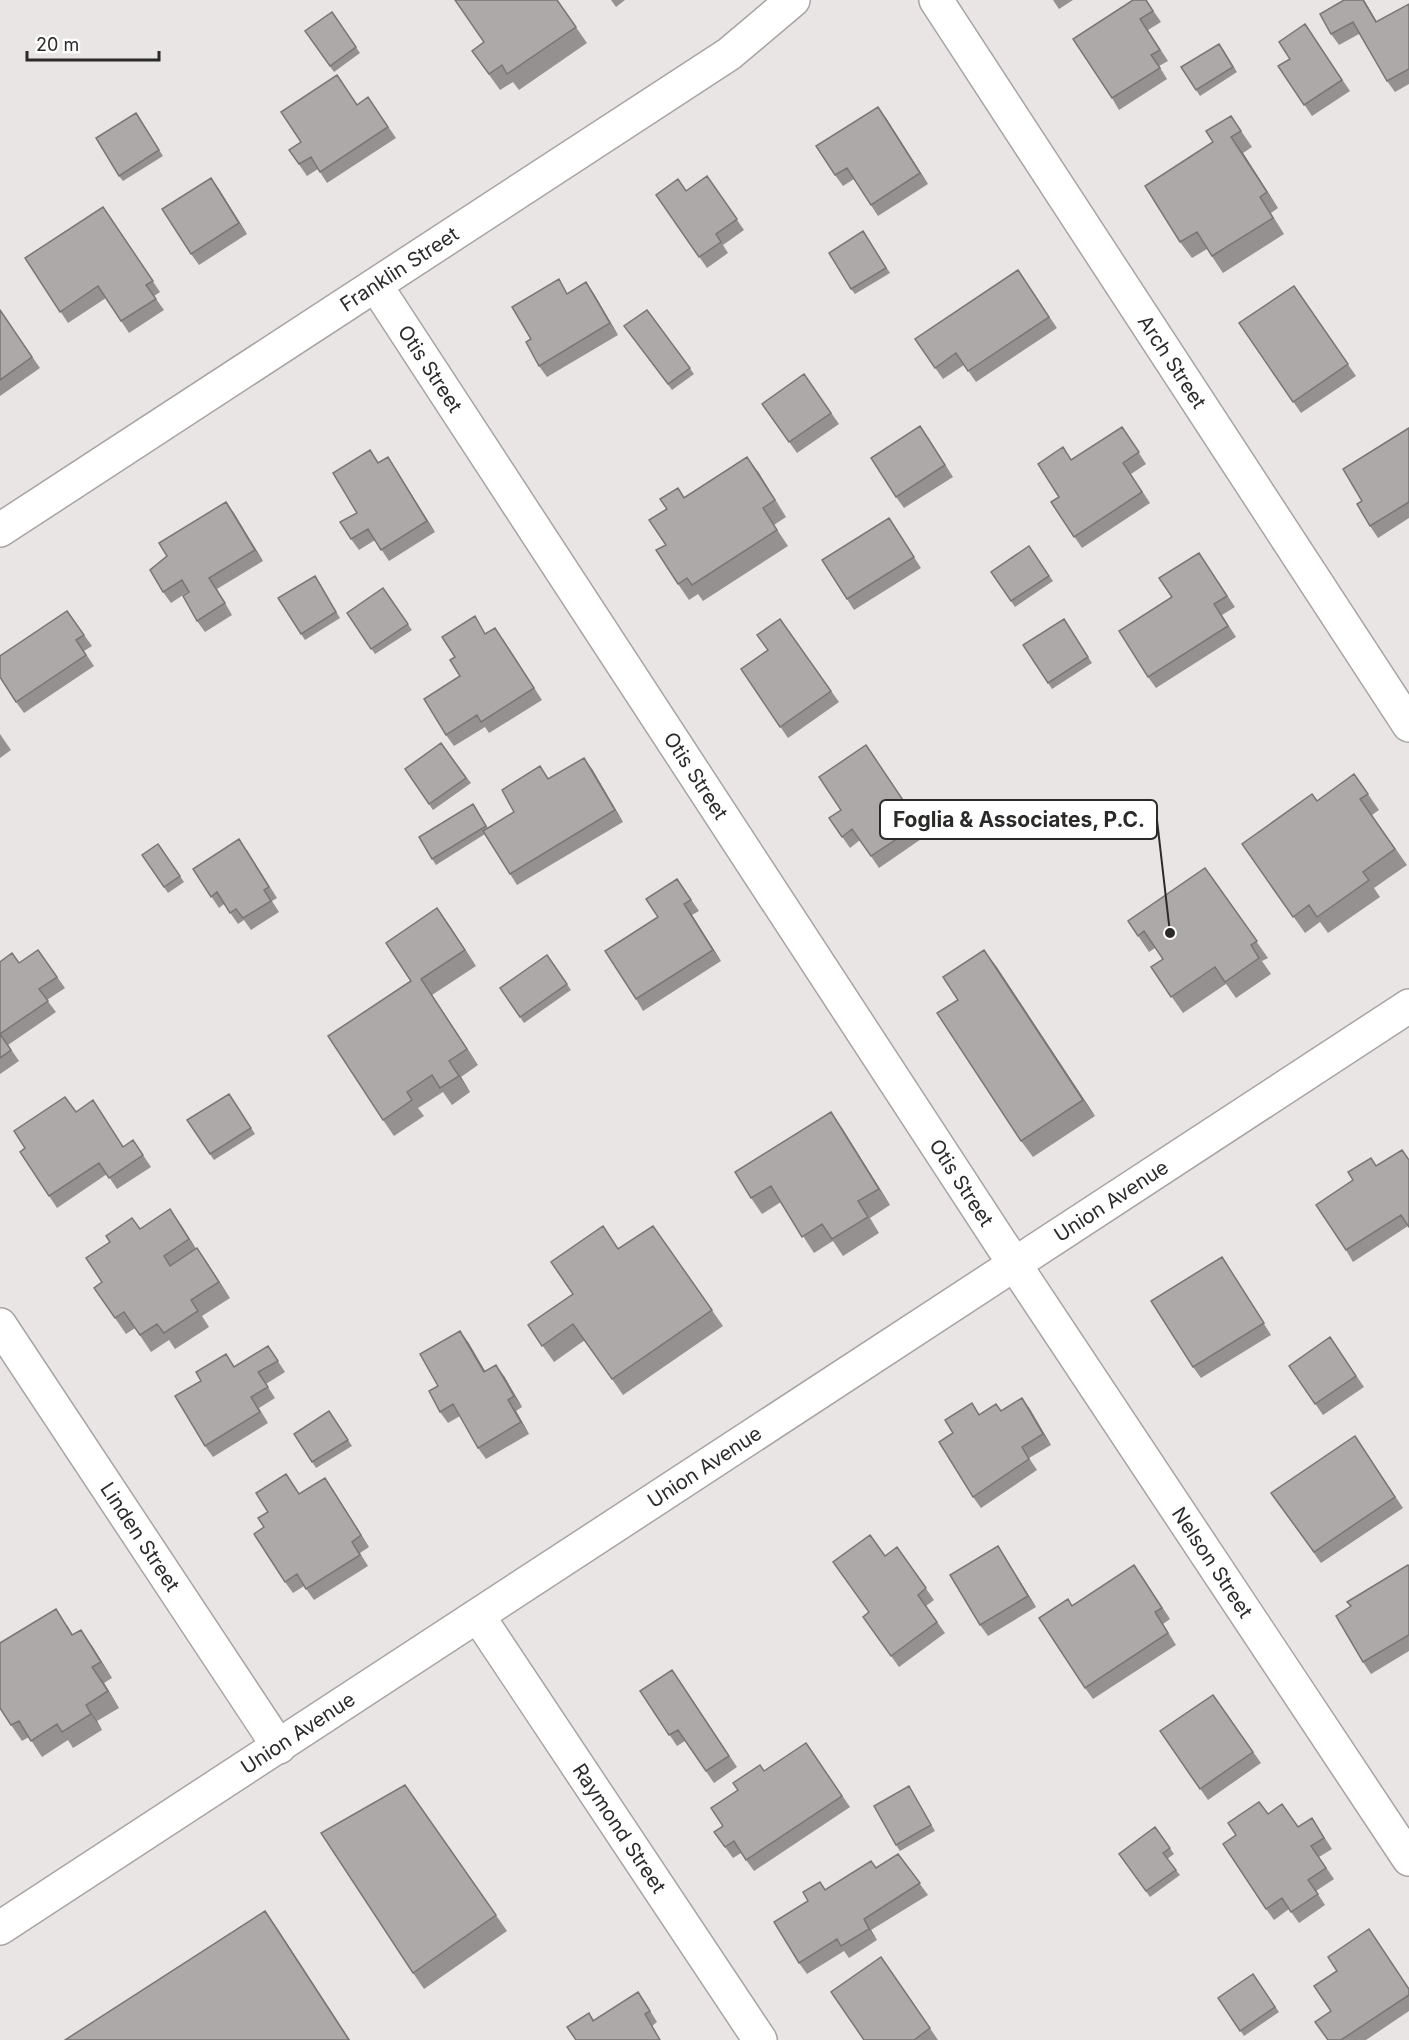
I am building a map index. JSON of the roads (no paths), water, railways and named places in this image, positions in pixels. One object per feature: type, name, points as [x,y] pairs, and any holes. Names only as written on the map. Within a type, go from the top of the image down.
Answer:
[{"type":"street","name":"Franklin Street","points":[[0,530],[729,54],[793,0]]},
{"type":"street","name":"Arch Street","points":[[936,0],[1409,725]]},
{"type":"street","name":"Otis Street","points":[[376,286],[1015,1265]]},
{"type":"street","name":"Union Avenue","points":[[0,1928],[1409,1006]]},
{"type":"street","name":"Nelson Street","points":[[1015,1265],[1409,1859]]},
{"type":"street","name":"Linden Street","points":[[0,1325],[279,1747]]},
{"type":"street","name":"Raymond Street","points":[[478,1616],[760,2040]]},
{"type":"place","name":"Foglia & Associates, P.C.","points":[[1170,933]]}]
